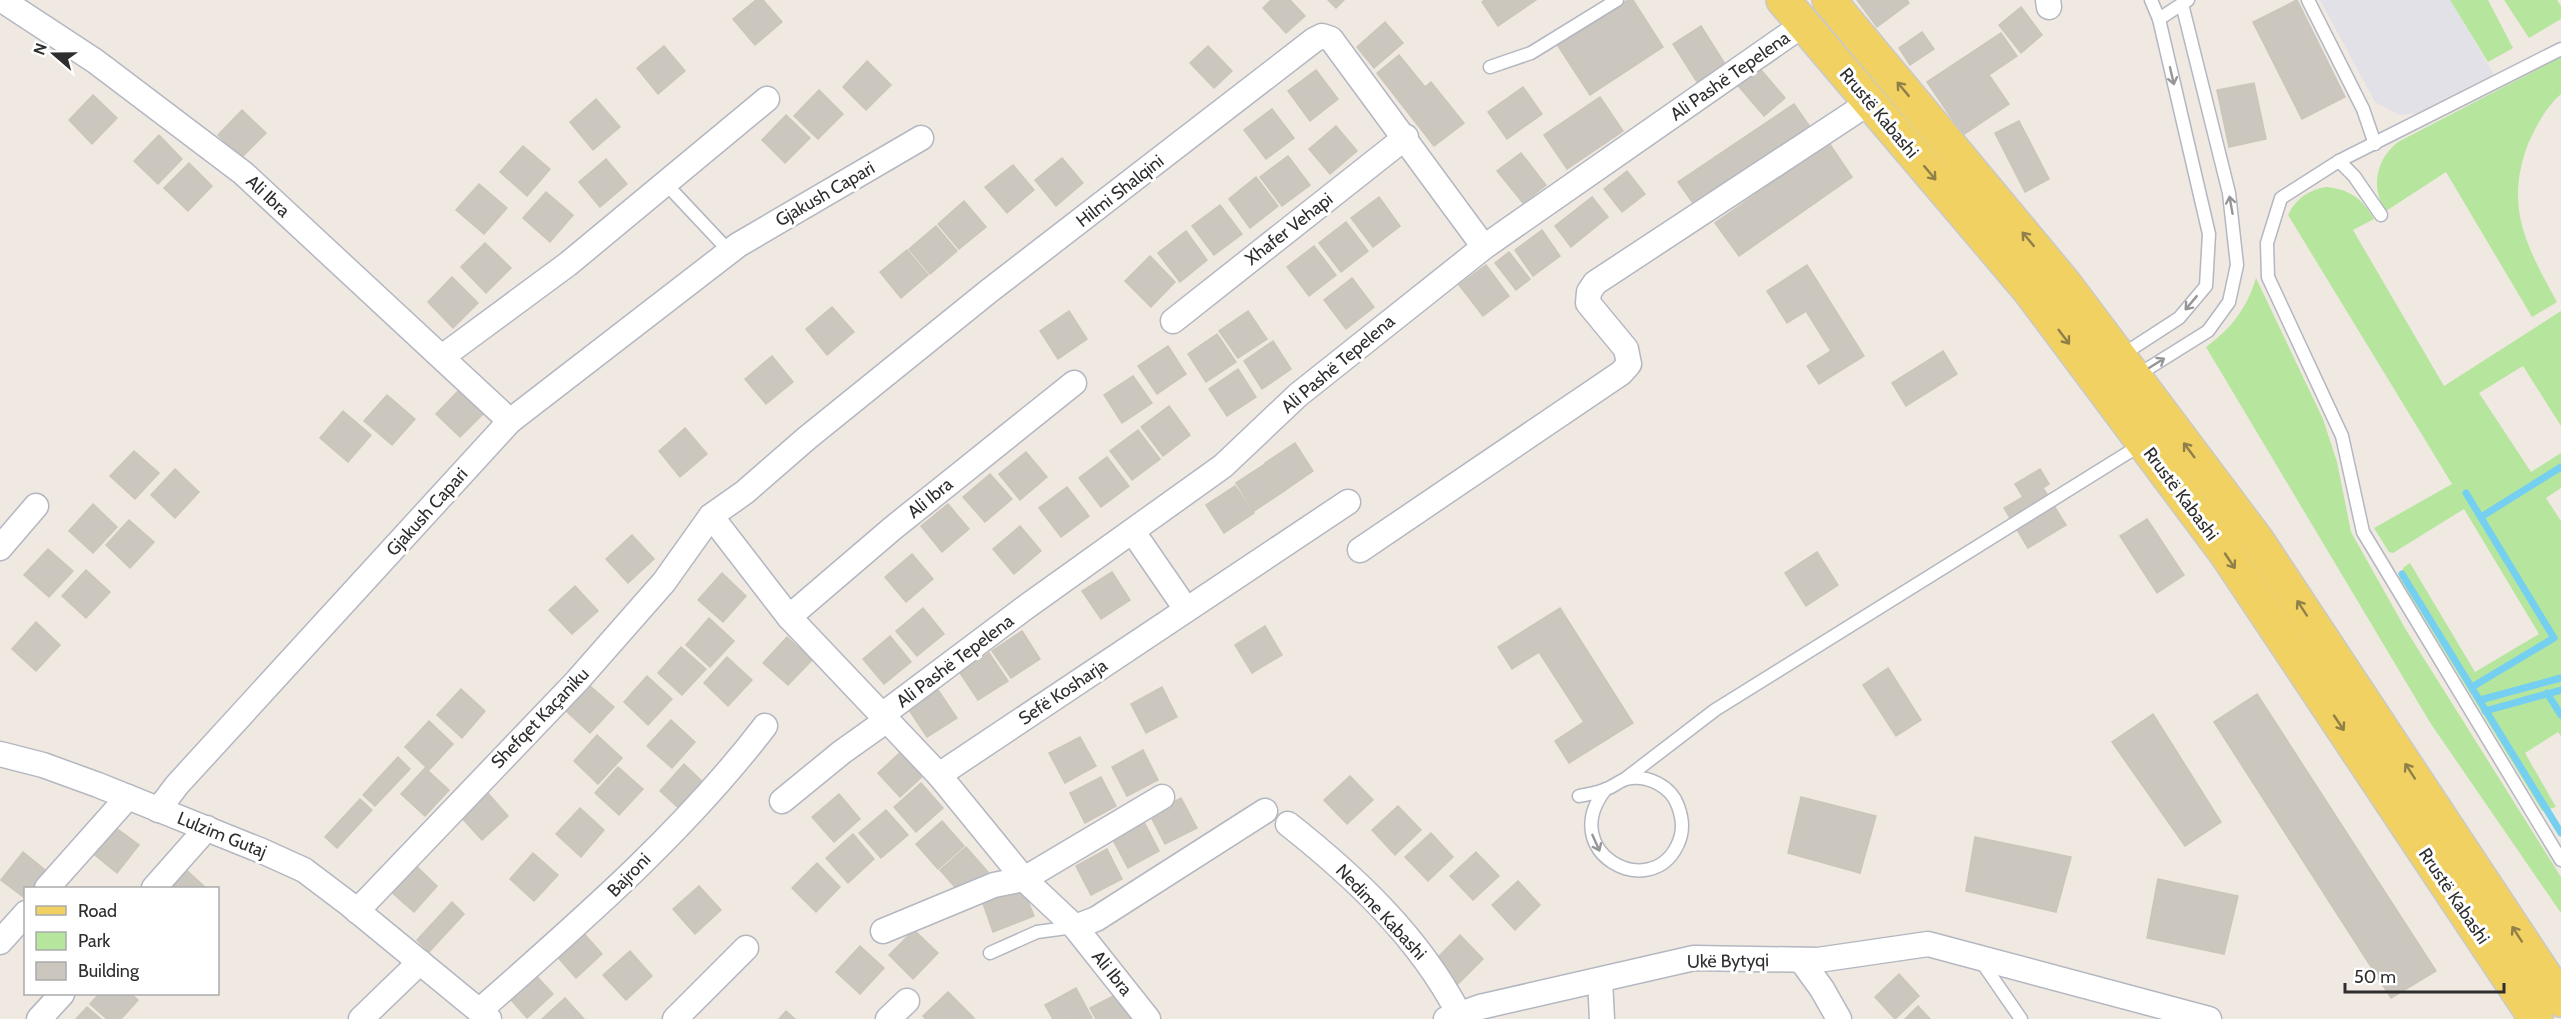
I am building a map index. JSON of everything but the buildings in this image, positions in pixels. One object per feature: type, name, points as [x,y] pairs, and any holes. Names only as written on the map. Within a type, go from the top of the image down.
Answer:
[{"type":"main road","name":"Rrustë Kabashi","points":[[1829,0],[2065,284],[2114,376],[2143,443],[2227,555],[2527,1012]]},
{"type":"main road","name":"Rrustë Kabashi","points":[[1794,12],[2029,290],[2114,376],[2256,540],[2561,1000]]},
{"type":"street","name":"Ali Ibra","points":[[2,0],[95,61],[243,172],[510,421]]},
{"type":"street","name":"Ali Pashë Tepelena","points":[[782,801],[1026,607],[1223,466],[1298,394],[1484,247],[1794,12]]},
{"type":"street","name":"Hilmi Shalqini","points":[[711,516],[745,492],[807,438],[989,291],[1322,36],[1331,39],[1406,137],[1484,247]]},
{"type":"street","points":[[442,357],[568,264],[767,99]]},
{"type":"street","points":[[1360,550],[1621,373],[1629,364],[1626,349],[1588,303],[1589,292],[1595,284],[1870,102]]},
{"type":"street","name":"Xhafer Vehapi","points":[[1173,321],[1406,137]]},
{"type":"street","name":"Gjakush Capari","points":[[158,810],[177,785],[510,421],[730,252],[921,138]]},
{"type":"street","name":"Ali Ibra","points":[[789,617],[893,528],[1074,383]]},
{"type":"street","name":"Sefë Kosharja","points":[[939,775],[1348,502]]},
{"type":"street","points":[[0,548],[36,507]]},
{"type":"street","name":"Ali Ibra","points":[[711,516],[789,617],[939,775],[1024,879],[1075,927],[1148,1019]]},
{"type":"street","name":"Shefqet Kaçaniku","points":[[357,911],[577,681],[664,582],[711,516]]},
{"type":"street","points":[[1133,532],[1186,609]]},
{"type":"street","name":"Bajroni","points":[[484,1015],[621,886],[728,774],[765,726]]},
{"type":"street","name":"Lulzim Gutaj","points":[[0,754],[43,765],[207,828],[304,870],[484,1015]]},
{"type":"street","points":[[884,931],[994,885],[1024,879],[1162,797]]},
{"type":"street","points":[[48,887],[128,798]]},
{"type":"street","points":[[1075,927],[1096,919],[1265,811]]},
{"type":"street","name":"Nedime Kabashi","points":[[1288,824],[1358,881],[1388,914],[1428,963],[1453,1017]]},
{"type":"street","points":[[155,887],[207,828]]},
{"type":"street","points":[[0,942],[24,915]]},
{"type":"street","name":"Ukë Bytyqi","points":[[1453,1017],[1694,958],[1818,960],[1928,944],[2209,1019]]},
{"type":"street","points":[[675,1019],[746,948]]},
{"type":"street","points":[[1801,960],[1822,989],[1839,1019]]},
{"type":"street","points":[[361,1019],[420,962]]},
{"type":"street","points":[[1600,980],[1602,1019]]},
{"type":"street","points":[[39,1019],[60,995]]},
{"type":"street","points":[[888,1019],[907,1001]]},
{"type":"lane","points":[[1490,67],[1531,53],[1617,0]]},
{"type":"lane","points":[[2114,376],[2179,318],[2206,286],[2210,234],[2159,19],[2151,0]]},
{"type":"lane","points":[[2308,0],[2363,110],[2375,144]]},
{"type":"lane","points":[[2114,376],[2208,331],[2229,302],[2237,265],[2229,193],[2186,2],[2159,19]]},
{"type":"lane","points":[[2561,49],[2339,161],[2281,198],[2267,243],[2268,277],[2342,436],[2363,532],[2561,860]]},
{"type":"lane","points":[[2339,161],[2354,176],[2381,215]]},
{"type":"lane","points":[[666,184],[730,252]]},
{"type":"lane","points":[[1579,796],[1605,790],[1625,779],[1715,710],[2143,443]]},
{"type":"lane","points":[[1605,790],[1596,802],[1590,821],[1592,838],[1599,851],[1604,858],[1623,869],[1650,869],[1667,859],[1677,847],[1683,821],[1676,799],[1665,788],[1640,778],[1625,779]]},
{"type":"lane","points":[[990,953],[1037,932],[1075,927]]},
{"type":"lane","points":[[1978,958],[2021,1019]]},
{"type":"shaded area","points":[[2320,0],[2450,0],[2495,76],[2422,113],[2399,115],[2375,102]]},
{"type":"green space","points":[[2450,0],[2488,0],[2513,48],[2488,62]]},
{"type":"green space","points":[[2504,0],[2557,0],[2561,6],[2561,19],[2529,38]]},
{"type":"green space","points":[[2561,57],[2561,94],[2534,130],[2521,167],[2518,188],[2522,226],[2528,245],[2557,302],[2532,317],[2446,172],[2386,211],[2378,193],[2378,174],[2385,157],[2398,142]]},
{"type":"green space","points":[[2326,187],[2342,190],[2354,196],[2374,219],[2353,230],[2444,386],[2561,311],[2561,426],[2523,366],[2479,393],[2531,472],[2561,453],[2561,488],[2546,498],[2561,521],[2561,736],[2558,732],[2525,753],[2556,807],[2542,811],[2399,577],[2404,567],[2410,563],[2475,672],[2539,634],[2464,509],[2393,553],[2389,552],[2374,528],[2452,484],[2288,215],[2304,196]]},
{"type":"green space","points":[[2256,278],[2323,419],[2337,462],[2351,532],[2406,630],[2561,877],[2561,913],[2431,724],[2206,347],[2237,317],[2248,299]]},
{"type":"waterway","points":[[2481,517],[2561,467]]},
{"type":"waterway","points":[[2466,493],[2554,638],[2472,687]]},
{"type":"waterway","points":[[2402,574],[2561,833]]},
{"type":"waterway","points":[[2480,700],[2561,678]]},
{"type":"waterway","points":[[2485,711],[2561,690]]},
{"type":"waterway","points":[[2547,693],[2561,715]]}]
